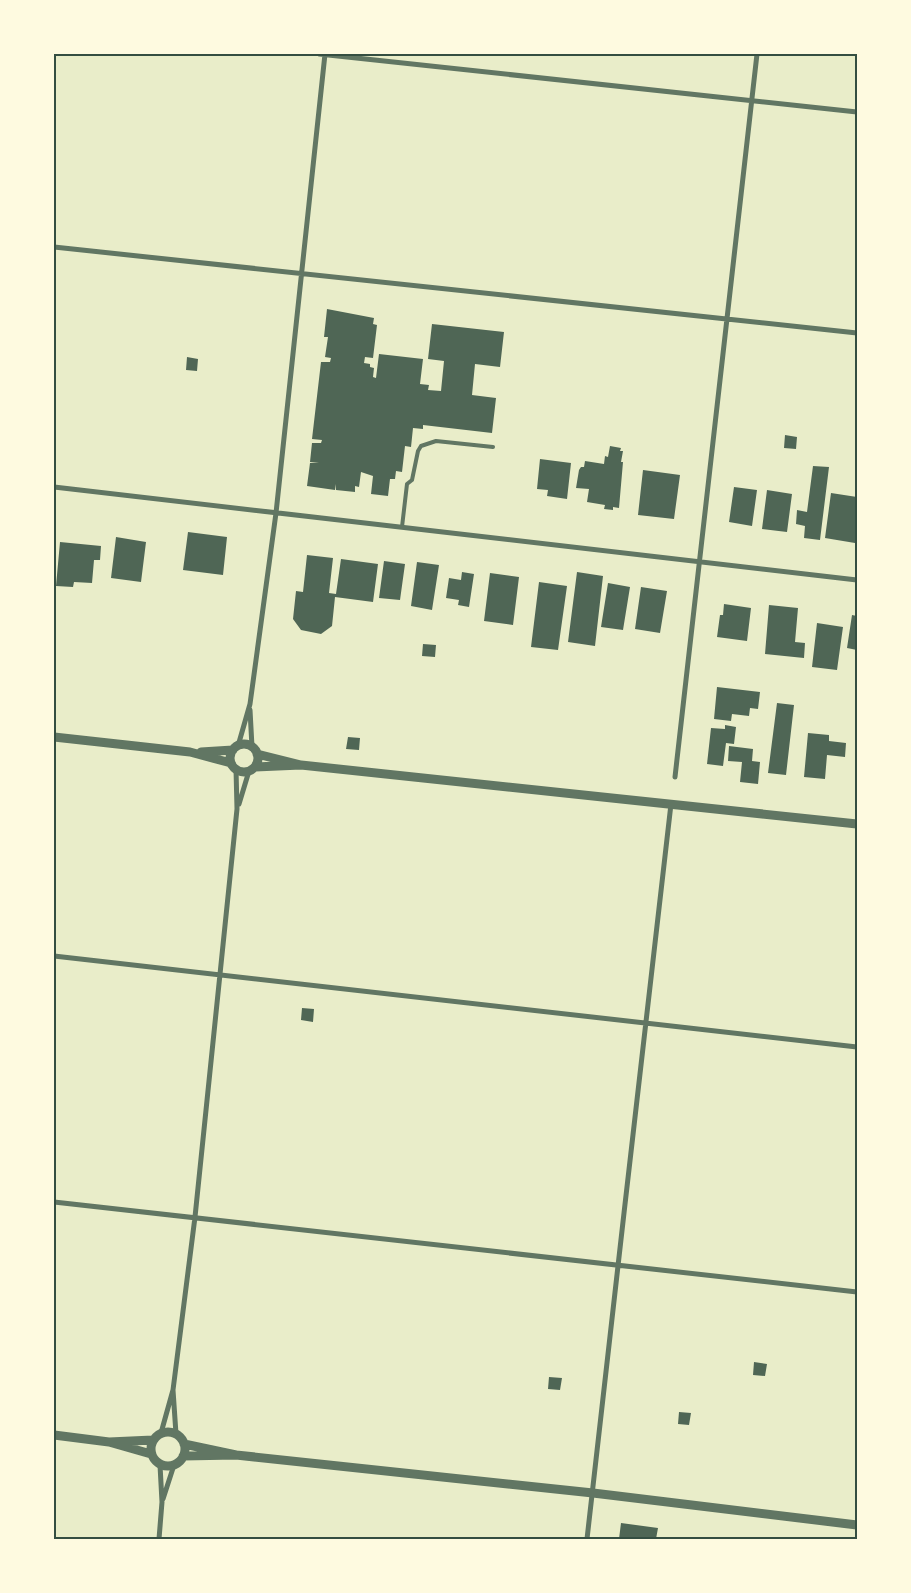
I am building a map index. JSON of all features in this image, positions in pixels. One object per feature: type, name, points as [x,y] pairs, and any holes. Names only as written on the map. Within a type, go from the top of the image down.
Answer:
[{"type":"street","points":[[319,54],[857,112]]},
{"type":"street","points":[[109,1442],[153,1440],[161,1433],[173,1390],[195,1217],[237,809],[233,766],[235,748],[250,704],[276,513],[325,54]]},
{"type":"street","points":[[675,778],[757,54]]},
{"type":"street","points":[[54,247],[857,333]]},
{"type":"street","points":[[54,487],[857,580]]},
{"type":"street","points":[[237,809],[252,769],[254,751],[250,704]]},
{"type":"street","points":[[54,737],[190,752],[235,748],[246,744],[254,751],[301,764],[857,824]]},
{"type":"street","points":[[190,752],[233,766],[240,772],[301,764]]},
{"type":"street","points":[[587,1539],[620,1264],[644,1022],[671,804]]},
{"type":"street","points":[[54,956],[857,1047]]},
{"type":"street","points":[[54,1202],[857,1292]]},
{"type":"street","points":[[173,1390],[176,1434]]},
{"type":"street","points":[[161,1433],[170,1432],[176,1434],[184,1444],[236,1455],[592,1493],[857,1525]]},
{"type":"street","points":[[54,1435],[109,1442],[151,1454],[160,1465],[162,1502],[159,1539]]},
{"type":"street","points":[[151,1454],[153,1440]]},
{"type":"street","points":[[162,1502],[174,1465],[183,1456],[184,1444]]},
{"type":"street","points":[[183,1456],[236,1455]]},
{"type":"street","points":[[160,1465],[174,1465]]},
{"type":"lane","points":[[402,528],[406,484],[412,480],[418,451],[422,446],[436,441],[493,448]]},
{"type":"building","points":[[327,309],[374,318],[373,324],[377,325],[373,358],[365,357],[364,363],[370,364],[370,367],[374,368],[373,377],[376,378],[379,354],[423,359],[420,384],[429,385],[428,390],[441,391],[444,361],[428,359],[432,324],[504,332],[500,367],[475,364],[472,395],[496,398],[492,433],[423,425],[423,429],[413,428],[411,447],[405,446],[402,472],[396,471],[395,479],[390,479],[388,496],[371,494],[373,476],[361,472],[359,487],[355,486],[355,492],[336,490],[335,484],[335,490],[307,486],[310,463],[319,463],[310,462],[312,443],[321,443],[322,440],[312,439],[321,362],[330,362],[331,358],[325,357],[328,337],[324,337]]},
{"type":"building","points":[[187,357],[198,359],[197,371],[186,370]]},
{"type":"building","points":[[785,435],[797,437],[796,449],[784,448]]},
{"type":"building","points":[[610,446],[621,448],[620,451],[623,451],[619,508],[613,507],[613,510],[604,509],[605,505],[587,502],[589,489],[576,488],[579,470],[581,467],[584,467],[585,461],[604,464],[605,456],[608,457]]},
{"type":"building","points":[[540,459],[571,463],[567,499],[547,496],[548,490],[537,489]]},
{"type":"building","points":[[813,466],[829,467],[820,540],[804,538],[805,526],[796,524],[797,510],[807,512]]},
{"type":"building","points":[[643,470],[680,475],[674,519],[638,515]]},
{"type":"building","points":[[734,487],[757,490],[752,526],[729,522]]},
{"type":"building","points":[[767,490],[792,494],[787,532],[762,529]]},
{"type":"building","points":[[831,493],[857,497],[855,543],[825,538]]},
{"type":"building","points":[[188,532],[227,537],[223,575],[183,570]]},
{"type":"building","points":[[116,537],[146,542],[141,582],[111,578]]},
{"type":"building","points":[[60,542],[101,546],[100,560],[94,560],[92,583],[74,582],[73,587],[56,586]]},
{"type":"building","points":[[307,555],[333,558],[329,593],[336,594],[341,559],[378,564],[373,602],[335,597],[332,626],[321,634],[301,630],[293,619],[296,591],[303,592]]},
{"type":"building","points":[[384,561],[405,564],[400,600],[379,598]]},
{"type":"building","points":[[417,562],[439,565],[432,610],[411,606]]},
{"type":"building","points":[[462,572],[474,574],[469,607],[458,605],[459,600],[446,598],[449,578],[461,580]]},
{"type":"building","points":[[577,572],[603,576],[595,646],[568,642]]},
{"type":"building","points":[[490,573],[519,577],[513,625],[484,621]]},
{"type":"building","points":[[539,582],[567,586],[558,650],[531,647]]},
{"type":"building","points":[[608,583],[630,587],[623,630],[601,627]]},
{"type":"building","points":[[641,587],[667,591],[660,633],[635,629]]},
{"type":"building","points":[[724,604],[751,608],[747,641],[717,637],[720,615],[723,615]]},
{"type":"building","points":[[769,605],[798,608],[795,642],[805,643],[804,658],[765,654]]},
{"type":"building","points":[[852,615],[857,616],[857,650],[847,648]]},
{"type":"building","points":[[817,623],[843,627],[837,670],[812,667]]},
{"type":"building","points":[[423,644],[436,645],[435,657],[422,656]]},
{"type":"building","points":[[717,687],[760,692],[758,709],[750,708],[749,716],[732,714],[731,721],[714,719]]},
{"type":"building","points":[[777,703],[794,705],[786,775],[768,773]]},
{"type":"building","points":[[725,725],[736,727],[734,744],[726,743],[723,766],[707,764],[711,728],[725,729]]},
{"type":"building","points":[[808,733],[829,735],[829,741],[846,743],[845,757],[827,755],[825,779],[804,777]]},
{"type":"building","points":[[348,737],[360,738],[359,750],[346,749]]},
{"type":"building","points":[[729,746],[753,749],[752,761],[760,762],[758,784],[740,782],[742,762],[728,761]]},
{"type":"building","points":[[302,1008],[314,1009],[313,1022],[301,1020]]},
{"type":"building","points":[[754,1362],[767,1364],[765,1376],[753,1375]]},
{"type":"building","points":[[549,1377],[562,1378],[560,1390],[548,1389]]},
{"type":"building","points":[[679,1412],[691,1413],[689,1425],[678,1424]]},
{"type":"building","points":[[621,1523],[658,1528],[656,1539],[619,1539]]}]
